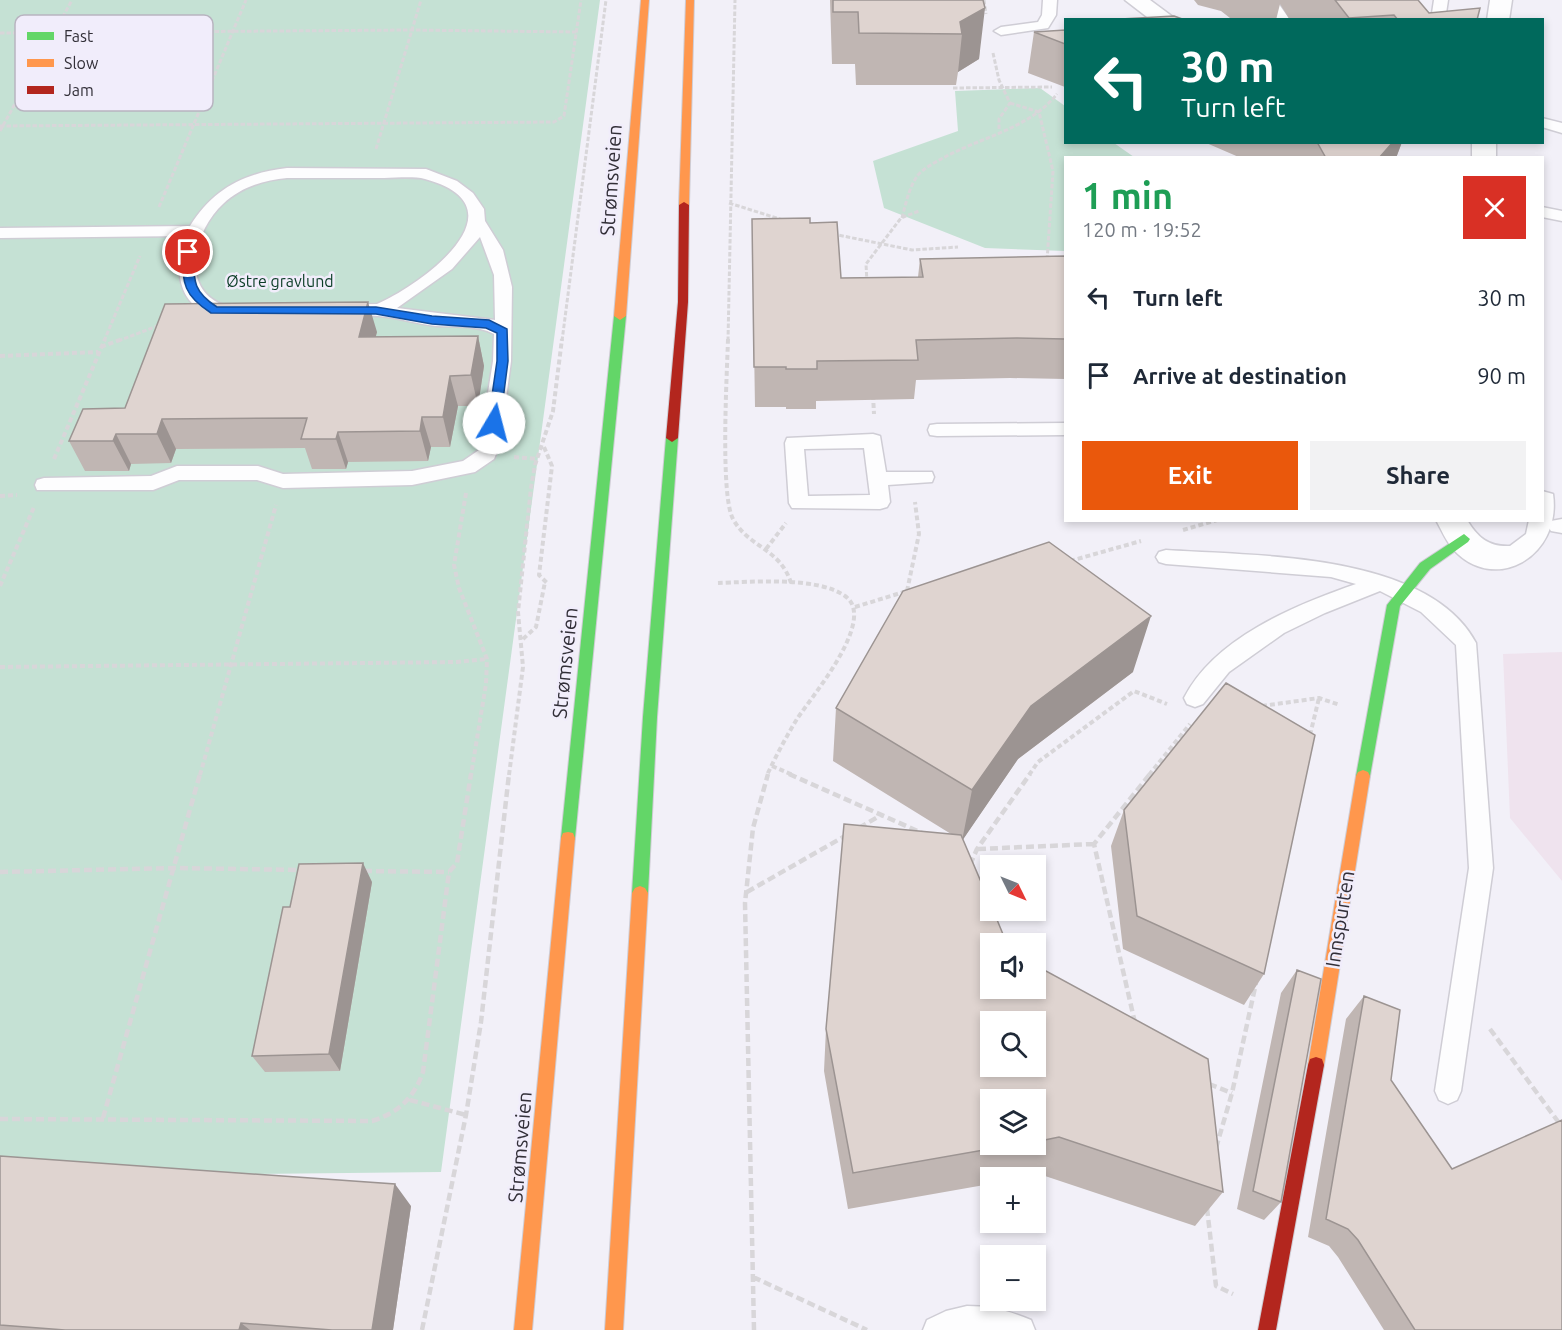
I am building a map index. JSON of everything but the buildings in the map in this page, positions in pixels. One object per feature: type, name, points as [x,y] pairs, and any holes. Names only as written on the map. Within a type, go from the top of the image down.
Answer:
[{"type":"main road","name":"Strømsveien","points":[[523,1330],[580,712],[621,309],[645,0]]},
{"type":"main road","points":[[614,1330],[650,717],[683,302],[685,120],[690,0]]},
{"type":"main road","name":"Innspurten","points":[[1267,1330],[1321,1040],[1372,715],[1394,604],[1402,591],[1458,530]]},
{"type":"street","points":[[1136,0],[1163,18]]},
{"type":"street","points":[[1498,18],[1501,0]]},
{"type":"street","name":"Innspurten","points":[[1458,530],[1496,556],[1523,560],[1539,557],[1550,551],[1558,538],[1554,518]]},
{"type":"lane","points":[[1001,31],[1043,25],[1049,15],[1050,0]]},
{"type":"lane","points":[[1269,0],[1281,18]]},
{"type":"lane","points":[[1438,18],[1441,0]]},
{"type":"lane","points":[[1544,123],[1562,128]]},
{"type":"lane","points":[[44,485],[153,483],[177,473],[258,473],[282,481],[412,478],[468,467],[487,454],[491,444],[502,361],[503,331],[504,282],[501,260],[493,242],[479,224],[477,210],[472,200],[447,181],[426,174],[260,176],[217,201],[194,231],[188,252],[189,282],[197,299],[206,306],[225,312],[376,310],[432,320],[489,324],[503,331]]},
{"type":"lane","points":[[1544,212],[1562,216]]},
{"type":"lane","points":[[376,310],[412,291],[435,274],[466,246],[479,224]]},
{"type":"lane","points":[[0,233],[194,231]]},
{"type":"lane","points":[[937,430],[1064,429]]},
{"type":"lane","points":[[873,441],[878,479],[880,501],[799,503],[794,443],[873,441]]},
{"type":"lane","points":[[878,479],[920,478]]},
{"type":"lane","points":[[1166,557],[1331,569],[1381,583],[1402,591],[1437,613],[1455,627],[1466,643],[1481,868],[1449,1091]]},
{"type":"lane","points":[[1196,707],[1220,668],[1250,642],[1339,598],[1381,583]]},
{"type":"lane","points":[[937,1330],[963,1321],[985,1321],[1021,1330]]},
{"type":"path","points":[[64,15],[72,0]]},
{"type":"path","points":[[213,77],[246,0]]},
{"type":"path","points":[[370,173],[421,0]]},
{"type":"path","points":[[2,126],[554,122],[564,116],[581,0]]},
{"type":"path","points":[[422,1330],[466,1115],[481,1022],[496,870],[523,667],[519,596],[535,465],[554,411],[606,0]]},
{"type":"path","points":[[735,0],[729,203],[728,503],[736,527],[747,539],[766,549],[786,565],[791,583]]},
{"type":"path","points":[[213,32],[411,30],[576,32]]},
{"type":"path","points":[[1001,31],[990,33],[1001,88],[1010,103],[1039,112]]},
{"type":"path","points":[[0,33],[15,33]]},
{"type":"path","points":[[952,88],[1052,87]]},
{"type":"path","points":[[867,285],[866,264],[901,218],[919,173],[957,149],[1039,112],[1052,104],[1057,94]]},
{"type":"path","points":[[0,131],[15,103]]},
{"type":"path","points":[[999,131],[996,124],[1000,114],[1010,103]]},
{"type":"path","points":[[0,586],[150,232],[199,111]]},
{"type":"path","points":[[1039,112],[1053,171],[1046,271]]},
{"type":"path","points":[[729,203],[793,223]]},
{"type":"path","points":[[901,218],[919,211]]},
{"type":"path","points":[[825,232],[880,246],[945,251],[958,247]]},
{"type":"path","points":[[101,347],[206,306]]},
{"type":"path","points":[[0,356],[98,352]]},
{"type":"path","points":[[872,387],[873,441]]},
{"type":"path","points":[[522,640],[536,627],[546,583],[539,575],[552,466],[543,447]]},
{"type":"path","points":[[0,1119],[372,1121],[398,1111],[410,1100],[418,1088],[423,1072],[449,872],[458,862],[486,684],[487,659],[459,588],[454,565],[468,467]]},
{"type":"path","points":[[907,591],[907,581],[920,534],[920,478]]},
{"type":"path","points":[[102,1119],[175,868],[282,481]]},
{"type":"path","points":[[766,549],[799,503]]},
{"type":"path","points":[[1173,532],[1210,522]]},
{"type":"path","points":[[1065,562],[1152,538]]},
{"type":"path","points":[[718,583],[791,583],[835,591],[852,601],[855,607],[853,626],[844,645],[800,714],[772,766],[759,800],[752,830],[747,892],[754,1330]]},
{"type":"path","points":[[855,607],[913,588]]},
{"type":"path","points":[[0,667],[457,662],[487,659]]},
{"type":"path","points":[[966,875],[977,849],[1038,762],[1134,691],[1176,708]]},
{"type":"path","points":[[1252,708],[1319,698],[1372,715]]},
{"type":"path","points":[[1308,745],[1319,698]]},
{"type":"path","points":[[1137,1035],[1094,844],[1196,707]]},
{"type":"path","points":[[772,766],[928,836]]},
{"type":"path","points":[[856,830],[882,815]]},
{"type":"path","points":[[747,892],[847,835]]},
{"type":"path","points":[[977,849],[1094,844]]},
{"type":"path","points":[[961,860],[969,868]]},
{"type":"path","points":[[0,872],[175,868],[310,870]]},
{"type":"path","points":[[356,871],[449,872]]},
{"type":"path","points":[[1214,1157],[1232,1093],[1257,977]]},
{"type":"path","points":[[1498,1040],[1562,1127]]},
{"type":"path","points":[[1202,1081],[1232,1093]]},
{"type":"path","points":[[410,1100],[466,1115]]},
{"type":"path","points":[[1206,1200],[1216,1286],[1270,1313]]},
{"type":"path","points":[[753,1277],[867,1330]]},
{"type":"shaded area","points":[[1562,652],[1562,881],[1510,818],[1503,654]]},
{"type":"green space","name":"Østre gravlund","points":[[0,0],[600,0],[441,1172],[0,1177]]},
{"type":"green space","points":[[1040,88],[1064,105],[1064,144],[1115,144],[1133,156],[1064,156],[1064,251],[985,248],[884,208],[873,161],[958,131],[955,91]]},
{"type":"traffic: fast","points":[[568,838],[620,316]]},
{"type":"traffic: fast","points":[[640,893],[650,717],[672,438]]},
{"type":"traffic: fast","points":[[1363,776],[1394,605],[1425,566],[1464,539]]},
{"type":"traffic: slow","points":[[620,316],[645,0]]},
{"type":"traffic: slow","points":[[684,205],[690,0]]},
{"type":"traffic: slow","points":[[1316,1065],[1363,776]]},
{"type":"traffic: slow","points":[[523,1330],[568,838]]},
{"type":"traffic: slow","points":[[614,1330],[640,893]]},
{"type":"traffic: jam","points":[[672,438],[683,302],[684,205]]},
{"type":"traffic: jam","points":[[1267,1330],[1316,1065]]},
{"type":"route","points":[[188,252],[189,282],[197,299],[215,310],[267,312],[376,310],[432,320],[489,324],[503,331],[502,361],[494,423]]}]
